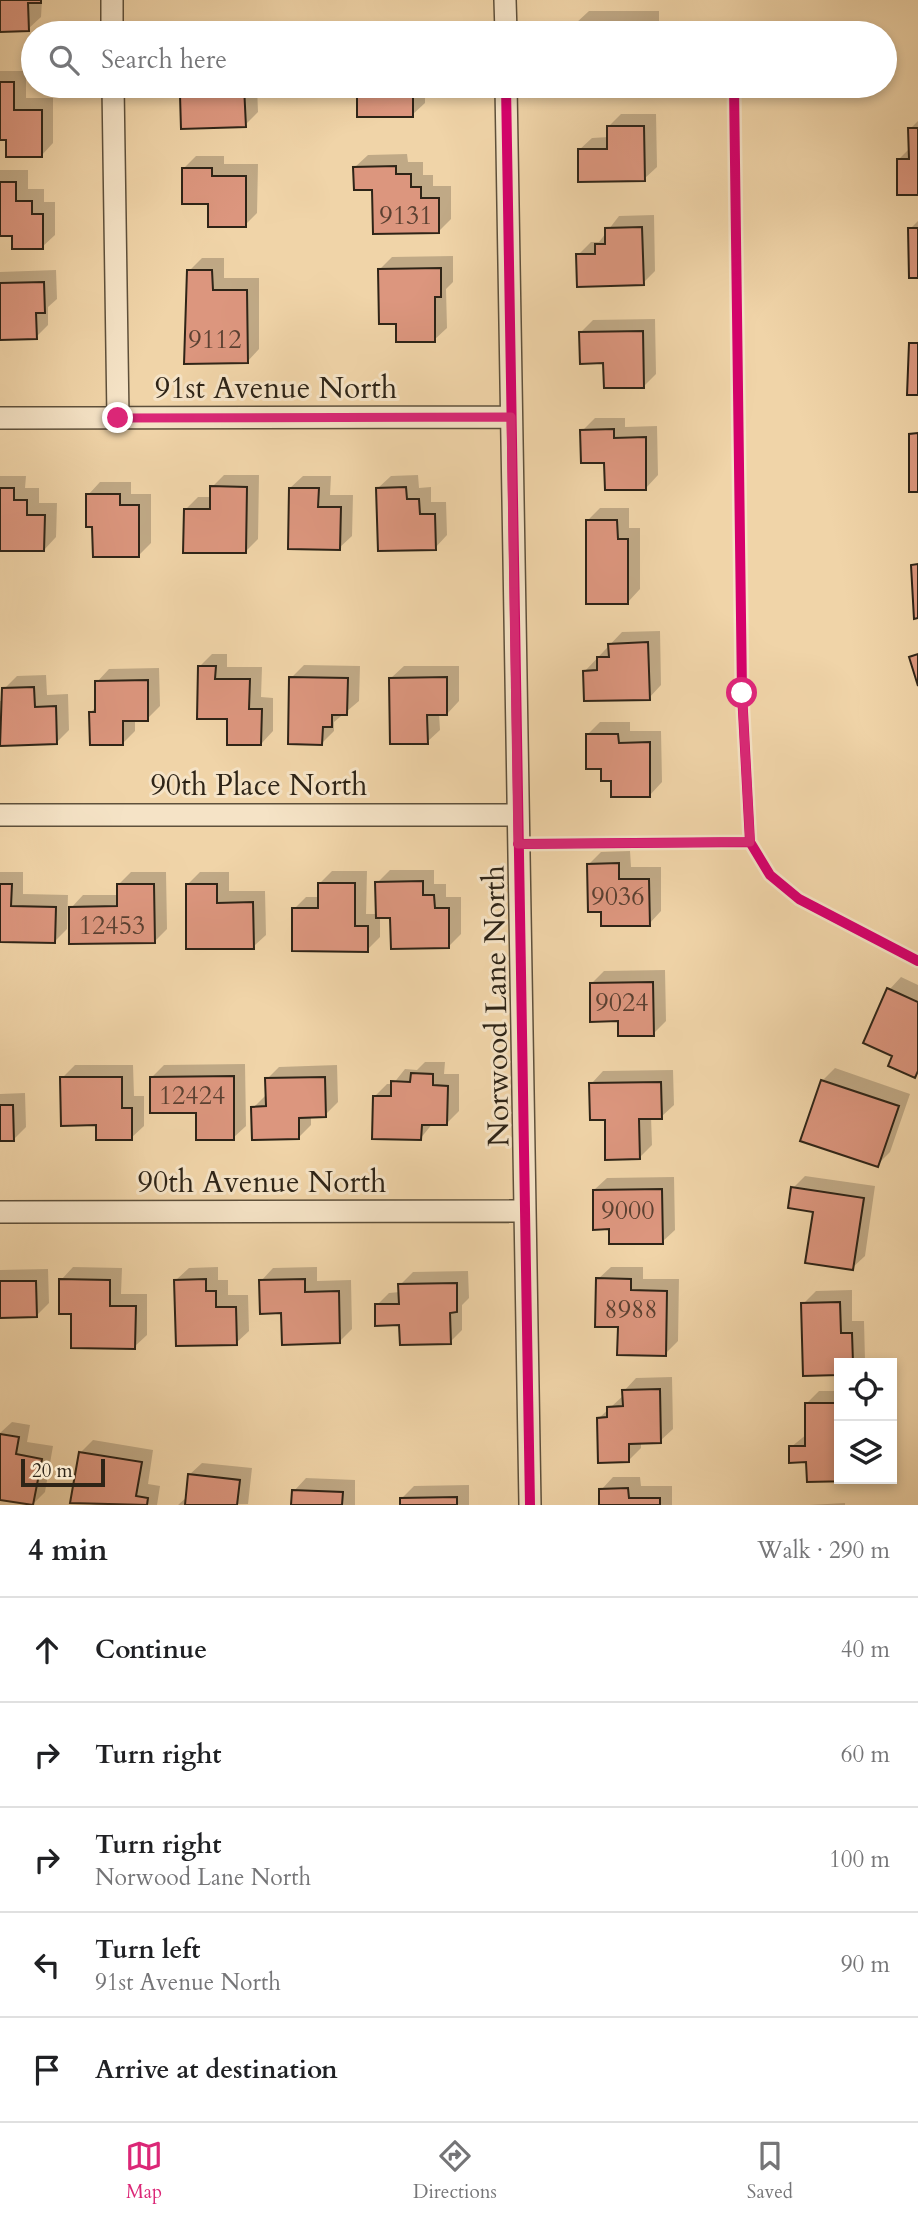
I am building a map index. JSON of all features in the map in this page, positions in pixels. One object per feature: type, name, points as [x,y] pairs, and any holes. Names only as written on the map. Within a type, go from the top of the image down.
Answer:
[{"type":"street","points":[[112,0],[112,21]]},
{"type":"street","points":[[505,0],[506,21]]},
{"type":"street","points":[[113,98],[118,418]]},
{"type":"street","name":"Norwood Lane North","points":[[506,98],[530,1505]]},
{"type":"street","name":"91st Avenue North","points":[[0,418],[511,417]]},
{"type":"street","name":"90th Place North","points":[[0,814],[518,815]]},
{"type":"street","name":"90th Avenue North","points":[[0,1212],[525,1211]]},
{"type":"building","points":[[0,0],[41,0],[41,3],[28,3],[29,21],[21,21],[21,31],[0,32]]},
{"type":"building","points":[[0,82],[14,82],[14,110],[42,110],[42,157],[6,157],[6,140],[0,140]]},
{"type":"building","points":[[180,98],[245,98],[246,127],[181,129]]},
{"type":"building","points":[[357,98],[413,98],[413,117],[357,117]]},
{"type":"building","points":[[607,126],[644,126],[645,181],[578,182],[578,149],[607,149]]},
{"type":"building","points":[[908,128],[918,128],[918,195],[897,195],[897,159],[909,159]]},
{"type":"building","points":[[396,166],[396,174],[411,174],[411,187],[421,187],[421,198],[439,198],[439,233],[373,234],[372,190],[354,190],[353,167]]},
{"type":"building","points":[[182,168],[212,168],[212,176],[246,176],[246,227],[208,227],[208,204],[182,204]]},
{"type":"building","points":[[0,182],[16,182],[16,201],[32,201],[32,214],[43,214],[43,249],[12,249],[12,236],[0,236]]},
{"type":"building","points":[[642,227],[644,285],[577,287],[576,254],[595,254],[595,244],[605,244],[605,228]]},
{"type":"building","points":[[908,228],[918,228],[918,278],[909,278]]},
{"type":"building","points":[[441,268],[441,297],[435,297],[435,342],[396,342],[396,324],[379,324],[378,269]]},
{"type":"building","points":[[187,270],[212,270],[213,290],[247,290],[248,363],[184,364]]},
{"type":"building","points":[[44,282],[45,313],[36,313],[37,339],[0,340],[0,283]]},
{"type":"building","points":[[643,331],[644,388],[604,388],[603,363],[580,364],[579,332]]},
{"type":"building","points":[[909,343],[918,343],[918,395],[907,395]]},
{"type":"building","points":[[614,429],[614,438],[646,437],[646,490],[605,490],[604,463],[581,463],[580,430]]},
{"type":"building","points":[[918,433],[918,492],[909,492],[909,434]]},
{"type":"building","points":[[210,486],[247,487],[246,553],[183,553],[184,509],[210,509]]},
{"type":"building","points":[[406,487],[407,499],[419,499],[420,514],[435,514],[436,550],[378,551],[376,488]]},
{"type":"building","points":[[0,488],[14,488],[14,500],[27,500],[27,515],[45,515],[44,551],[0,551]]},
{"type":"building","points":[[289,488],[319,488],[318,507],[341,507],[340,550],[288,549]]},
{"type":"building","points":[[86,494],[120,494],[120,505],[139,505],[139,557],[93,557],[92,527],[86,527]]},
{"type":"building","points":[[586,520],[617,520],[618,539],[628,539],[628,604],[586,604]]},
{"type":"building","points":[[918,564],[918,618],[914,619],[911,565]]},
{"type":"building","points":[[648,642],[650,700],[584,701],[583,671],[597,670],[597,657],[609,657],[608,644]]},
{"type":"building","points":[[918,654],[918,686],[909,657]]},
{"type":"building","points":[[198,666],[216,666],[215,679],[250,679],[249,709],[262,709],[261,745],[227,745],[227,719],[197,719]]},
{"type":"building","points":[[289,677],[348,678],[347,715],[332,715],[332,727],[323,727],[322,745],[288,744]]},
{"type":"building","points":[[447,677],[447,715],[427,715],[428,744],[390,744],[389,678]]},
{"type":"building","points":[[148,680],[148,721],[123,721],[123,745],[90,745],[89,712],[95,712],[95,681]]},
{"type":"building","points":[[34,687],[35,707],[56,706],[57,744],[0,746],[2,688]]},
{"type":"building","points":[[586,734],[618,734],[619,743],[650,742],[650,797],[611,797],[611,781],[601,781],[601,769],[586,769]]},
{"type":"building","points":[[619,863],[619,879],[649,879],[650,926],[601,926],[601,912],[588,912],[587,864]]},
{"type":"building","points":[[423,881],[423,895],[434,895],[435,908],[449,908],[449,948],[391,949],[390,918],[376,918],[375,882]]},
{"type":"building","points":[[318,883],[355,883],[355,926],[368,926],[368,952],[292,951],[292,908],[318,908]]},
{"type":"building","points":[[0,884],[12,884],[11,906],[56,907],[55,943],[0,942]]},
{"type":"building","points":[[117,884],[154,884],[155,943],[69,944],[69,907],[117,906]]},
{"type":"building","points":[[186,884],[217,884],[217,903],[253,902],[254,949],[186,949]]},
{"type":"building","points":[[653,982],[654,1036],[618,1036],[618,1021],[590,1022],[590,983]]},
{"type":"building","points":[[887,988],[918,1002],[918,1071],[915,1078],[888,1066],[892,1056],[863,1043]]},
{"type":"building","points":[[411,1073],[433,1074],[433,1085],[448,1086],[447,1125],[422,1125],[421,1140],[372,1139],[373,1096],[391,1096],[391,1081],[410,1082]]},
{"type":"building","points":[[234,1076],[234,1140],[196,1140],[196,1113],[150,1113],[150,1077]]},
{"type":"building","points":[[60,1077],[122,1077],[122,1108],[132,1108],[132,1140],[96,1140],[96,1125],[61,1126]]},
{"type":"building","points":[[325,1077],[326,1117],[299,1118],[299,1139],[252,1140],[251,1107],[266,1106],[265,1078]]},
{"type":"building","points":[[821,1080],[899,1106],[878,1167],[800,1141]]},
{"type":"building","points":[[661,1082],[662,1119],[639,1119],[640,1159],[605,1160],[605,1120],[590,1120],[589,1083]]},
{"type":"building","points":[[0,1105],[13,1105],[14,1141],[0,1141]]},
{"type":"building","points":[[791,1187],[864,1198],[853,1270],[805,1263],[813,1212],[788,1208]]},
{"type":"building","points":[[662,1189],[663,1244],[609,1244],[609,1229],[593,1230],[593,1190]]},
{"type":"building","points":[[596,1278],[631,1279],[631,1290],[667,1291],[666,1356],[617,1355],[618,1327],[595,1327]]},
{"type":"building","points":[[59,1279],[110,1280],[110,1306],[136,1306],[135,1349],[71,1348],[71,1314],[59,1314]]},
{"type":"building","points":[[206,1279],[206,1291],[216,1291],[216,1307],[236,1307],[237,1345],[176,1346],[174,1280]]},
{"type":"building","points":[[305,1279],[305,1292],[339,1291],[340,1343],[282,1345],[281,1313],[260,1314],[259,1280]]},
{"type":"building","points":[[0,1281],[36,1281],[37,1317],[0,1318]]},
{"type":"building","points":[[457,1283],[457,1312],[450,1313],[451,1344],[400,1345],[399,1325],[375,1326],[375,1304],[399,1304],[398,1284]]},
{"type":"building","points":[[840,1302],[841,1333],[852,1333],[853,1358],[834,1358],[834,1375],[803,1376],[801,1303]]},
{"type":"building","points":[[660,1389],[661,1443],[629,1444],[629,1462],[598,1463],[597,1418],[607,1417],[607,1407],[623,1406],[622,1390]]},
{"type":"building","points":[[805,1403],[834,1403],[834,1481],[807,1482],[806,1462],[789,1463],[789,1446],[805,1446]]},
{"type":"building","points":[[0,1434],[19,1437],[16,1454],[42,1459],[33,1505],[0,1500]]},
{"type":"building","points":[[79,1452],[142,1462],[136,1496],[148,1498],[147,1505],[70,1503]]},
{"type":"building","points":[[188,1474],[240,1480],[237,1505],[185,1505]]},
{"type":"building","points":[[628,1488],[629,1498],[660,1498],[660,1505],[599,1505],[599,1489]]},
{"type":"building","points":[[292,1490],[343,1492],[342,1505],[291,1505]]},
{"type":"building","points":[[457,1497],[457,1505],[400,1505],[400,1498]]},
{"type":"cycle path","points":[[506,98],[530,1505]]},
{"type":"cycle path","points":[[734,98],[742,693],[750,842],[770,875],[799,899],[918,961]]},
{"type":"cycle path","points":[[518,844],[750,842]]},
{"type":"route","points":[[118,418],[511,417],[518,844],[750,842],[742,693]]}]
